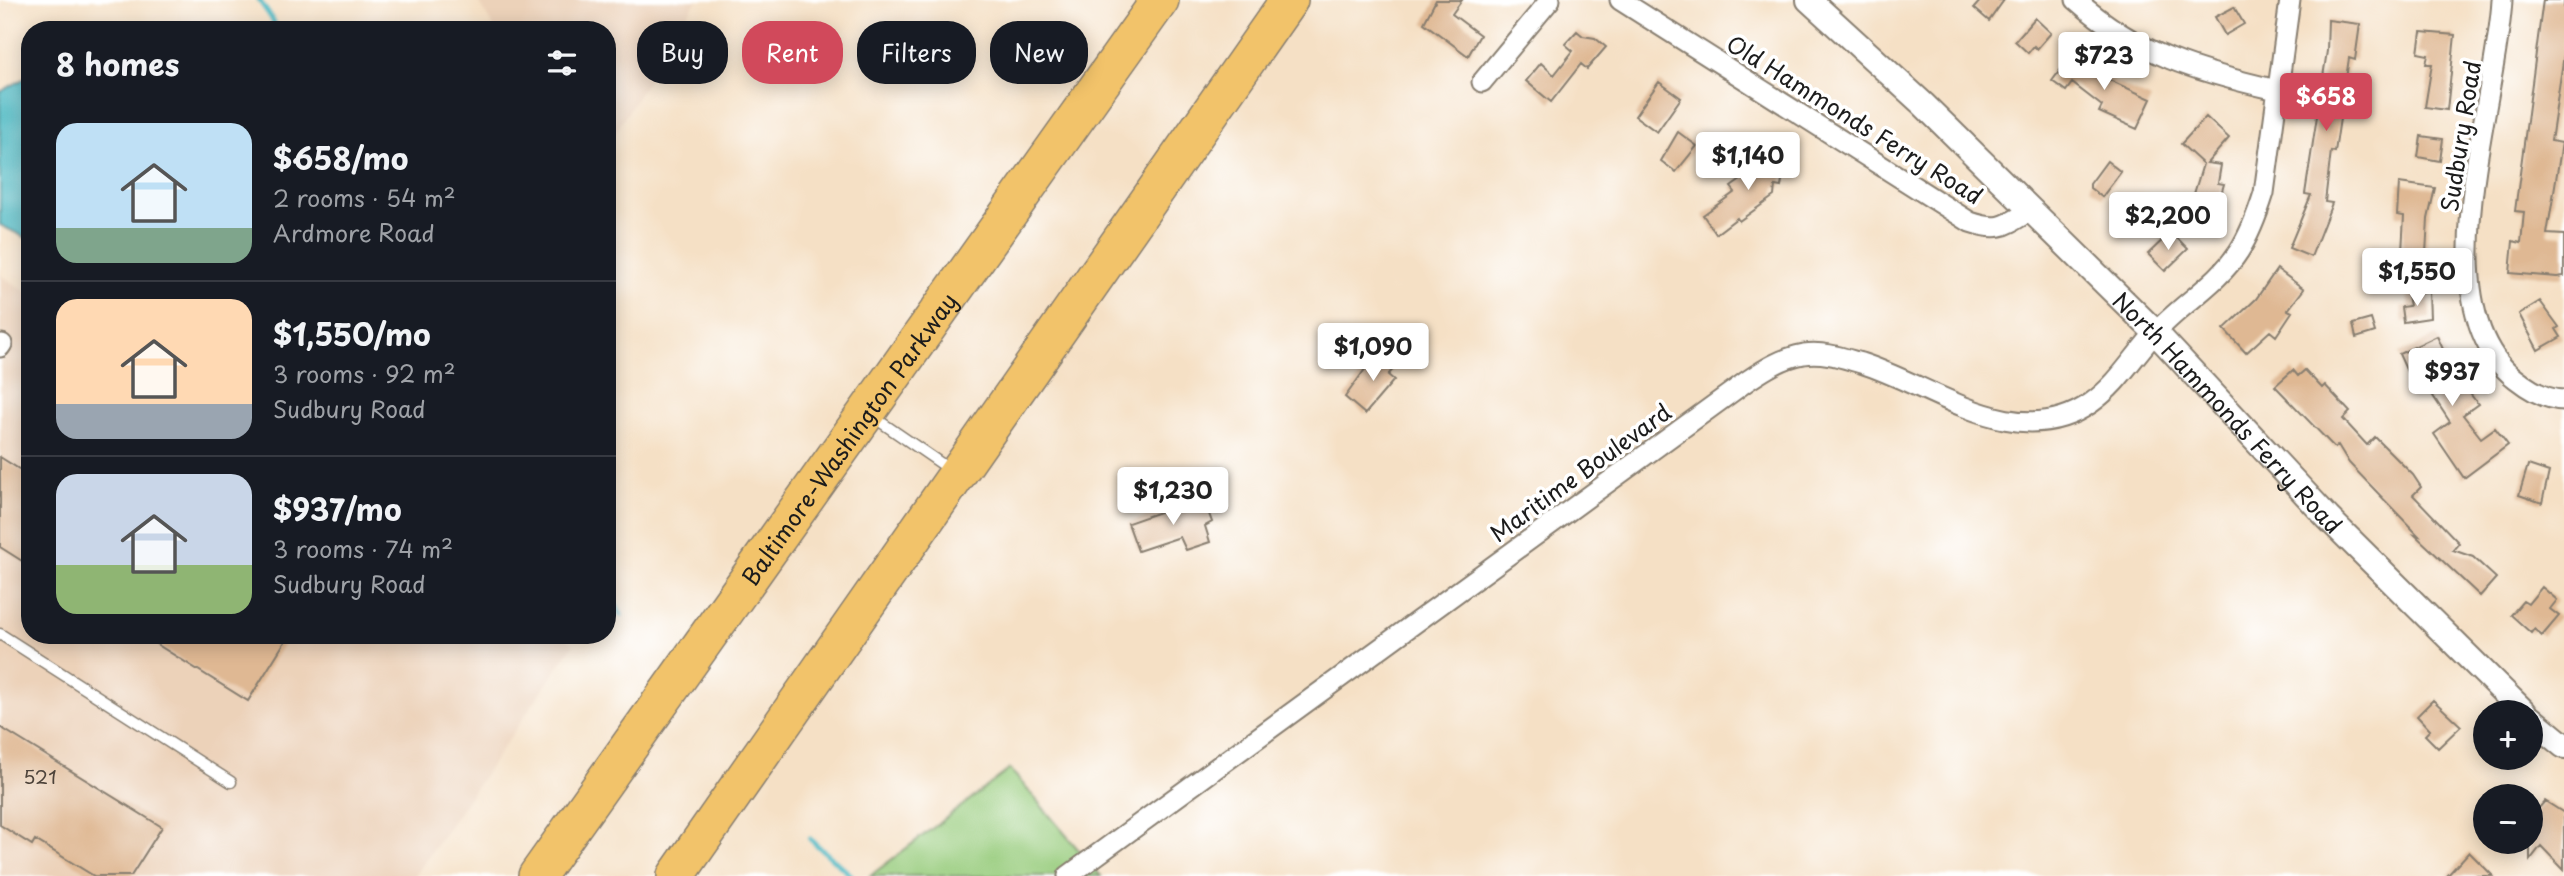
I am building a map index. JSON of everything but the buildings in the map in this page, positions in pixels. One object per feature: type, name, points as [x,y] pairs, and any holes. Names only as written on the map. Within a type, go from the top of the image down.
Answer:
[{"type":"highway","name":"Baltimore-Washington Parkway","points":[[537,876],[1160,0]]},
{"type":"highway","points":[[676,876],[1289,0]]},
{"type":"street","points":[[1482,82],[1550,0]]},
{"type":"street","name":"Old Hammonds Ferry Road","points":[[1620,0],[1970,222],[1992,229],[2005,226],[2031,210]]},
{"type":"street","name":"North Hammonds Ferry Road","points":[[1809,0],[1923,104],[2155,332],[2328,518],[2512,700]]},
{"type":"street","points":[[2076,0],[2101,22],[2141,47],[2181,65],[2277,90]]},
{"type":"street","name":"Maritime Boulevard","points":[[1068,876],[1735,389],[1778,361],[1805,354],[1834,355],[2011,422],[2038,424],[2066,416],[2090,403],[2119,379],[2155,332],[2238,252],[2264,193],[2290,0]]},
{"type":"street","name":"Sudbury Road","points":[[2502,0],[2500,32],[2469,246],[2470,289],[2477,325],[2505,371],[2530,390],[2555,400],[2564,400]]},
{"type":"street","points":[[2543,729],[2564,746]]},
{"type":"lane","points":[[866,412],[958,475]]},
{"type":"lane","points":[[0,634],[231,782]]},
{"type":"shaded area","points":[[478,0],[697,0],[684,21],[637,21],[637,84],[645,84],[616,131],[616,21],[490,21]]},
{"type":"shaded area","points":[[0,275],[21,288],[21,644],[574,644],[415,876],[0,876]]},
{"type":"green space","points":[[1010,769],[1101,876],[870,876]]},
{"type":"water","points":[[21,80],[21,236],[0,225],[0,92]]},
{"type":"waterway","points":[[259,0],[273,21]]},
{"type":"waterway","points":[[616,606],[621,615]]},
{"type":"waterway","points":[[810,839],[852,876]]}]
